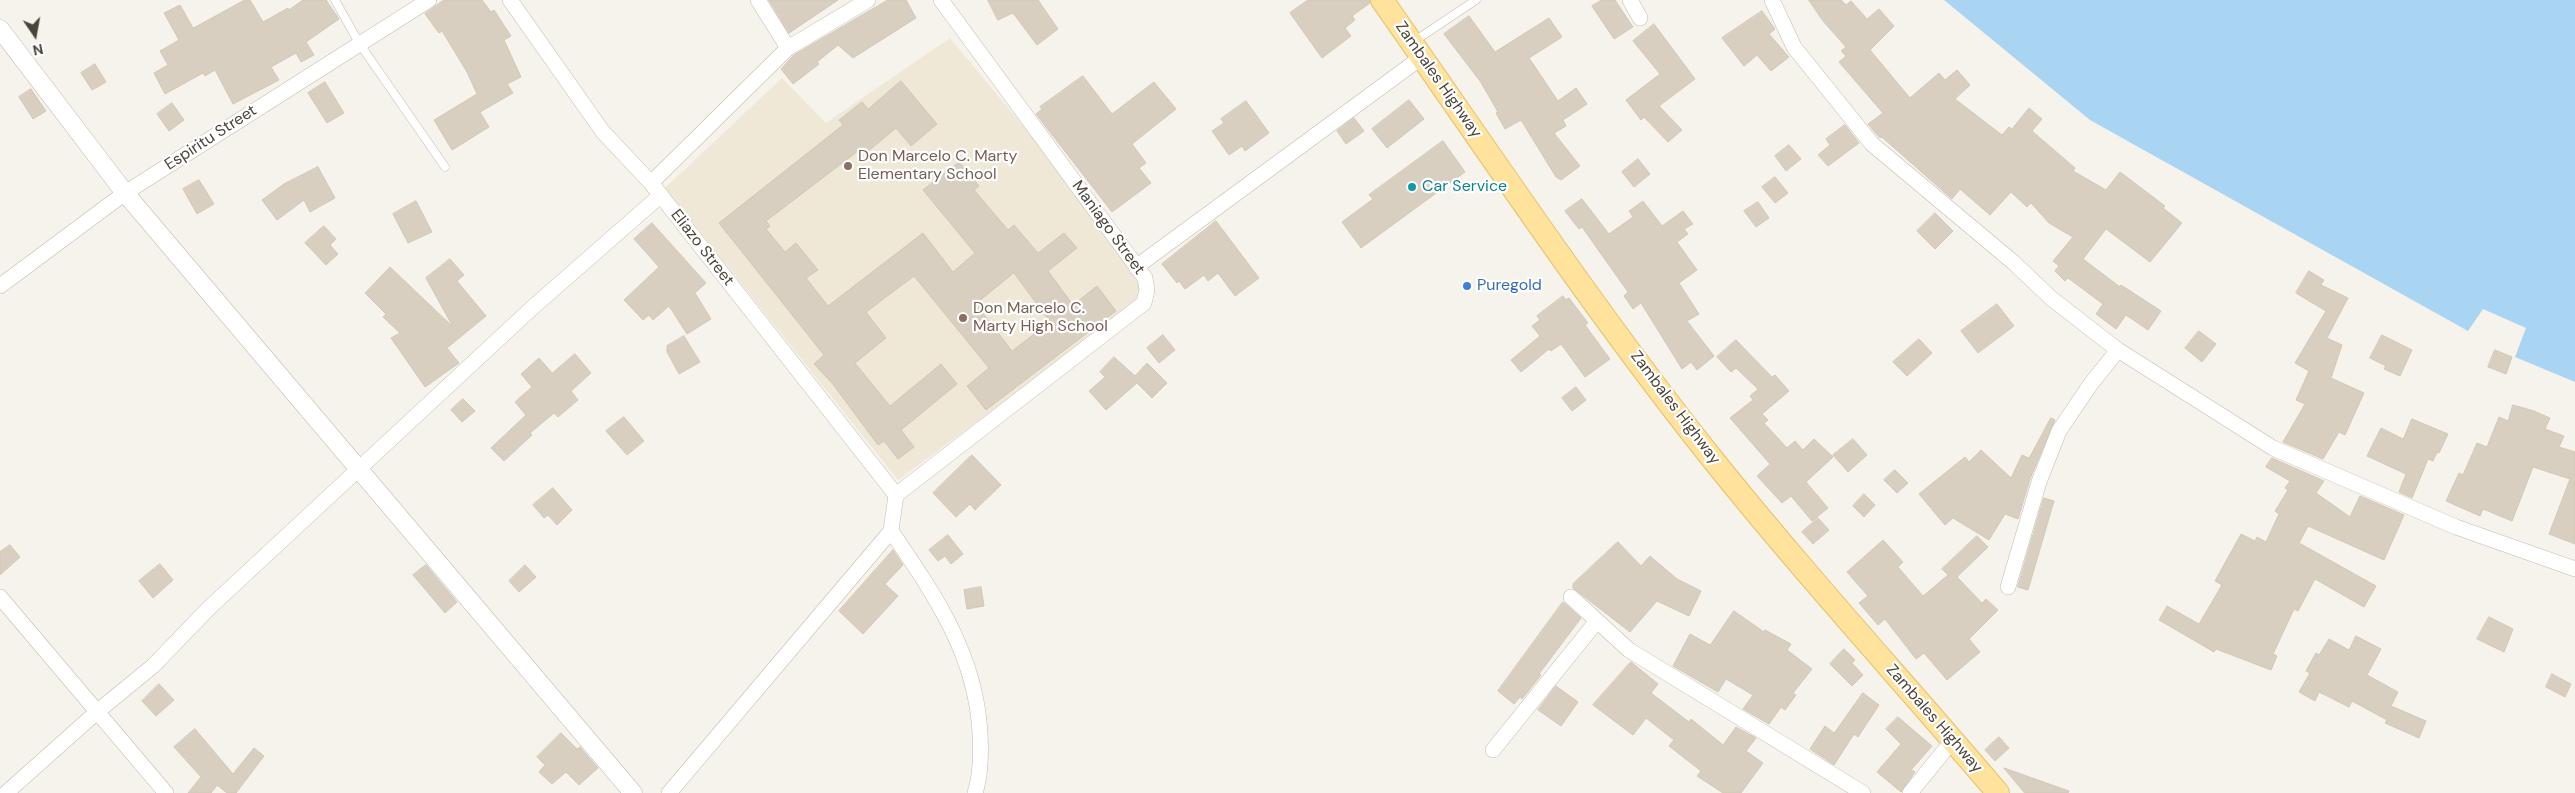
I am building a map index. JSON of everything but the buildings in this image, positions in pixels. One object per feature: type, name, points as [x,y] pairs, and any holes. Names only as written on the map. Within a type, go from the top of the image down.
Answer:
[{"type":"main road","name":"Zambales Highway","points":[[1382,0],[1620,336],[1706,450],[1793,556],[1998,793]]},
{"type":"street","name":"Espiritu Street","points":[[0,286],[125,193],[429,0]]},
{"type":"street","name":"Eliazo Street","points":[[510,0],[603,132],[651,182],[896,495]]},
{"type":"street","points":[[758,0],[788,48]]},
{"type":"street","points":[[651,182],[788,48],[868,0]]},
{"type":"street","name":"Maniago Street","points":[[896,495],[1144,303],[1147,290],[1145,278],[941,0]]},
{"type":"street","points":[[1630,0],[1640,18]]},
{"type":"street","points":[[1772,0],[1794,47],[1872,144],[2013,262],[2052,299],[2118,350],[2273,448],[2456,527],[2575,569]]},
{"type":"street","points":[[0,29],[125,193],[634,793]]},
{"type":"street","points":[[1136,267],[1417,50]]},
{"type":"street","points":[[6,793],[98,711],[153,666],[209,608],[532,308],[661,195]]},
{"type":"street","points":[[2008,587],[2039,482],[2058,432],[2090,385],[2118,350]]},
{"type":"street","points":[[669,793],[891,531],[895,515],[896,495]]},
{"type":"street","points":[[891,531],[946,614],[969,668],[979,712],[981,750],[975,793]]},
{"type":"street","points":[[0,597],[166,793]]},
{"type":"street","points":[[1571,597],[1629,650],[1863,793]]},
{"type":"street","points":[[1493,750],[1597,621]]},
{"type":"street","points":[[1910,793],[1953,740]]},
{"type":"lane","points":[[335,0],[359,43],[445,167]]},
{"type":"lane","points":[[1417,50],[1476,0]]},
{"type":"shaded area","points":[[950,38],[1038,144],[1144,283],[1142,300],[898,480],[665,188],[782,78],[826,123]]},
{"type":"water","points":[[1944,0],[2575,0],[2575,382],[2515,357],[2526,328],[2483,309],[2468,331],[2090,120]]},
{"type":"place","name":"Don Marcelo C. Marty Elementary School","points":[[848,166]]},
{"type":"place","name":"Car Service","points":[[1412,187]]},
{"type":"place","name":"Puregold","points":[[1467,286]]},
{"type":"place","name":"Don Marcelo C. Marty High School","points":[[963,318]]}]
